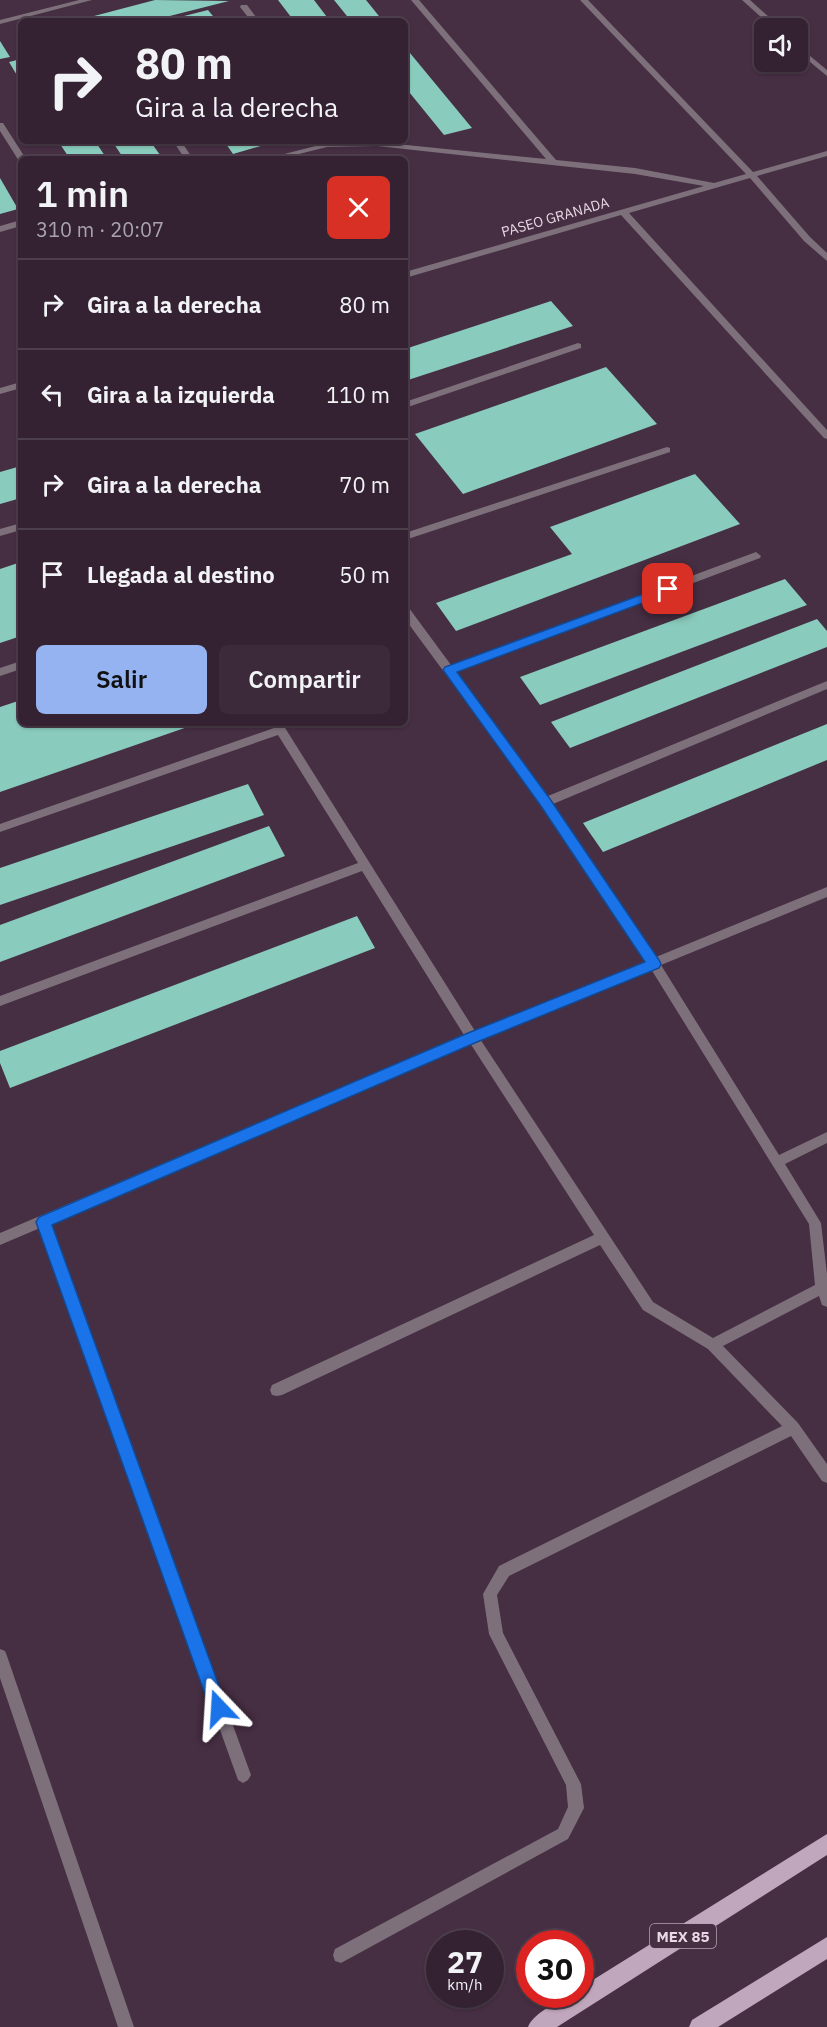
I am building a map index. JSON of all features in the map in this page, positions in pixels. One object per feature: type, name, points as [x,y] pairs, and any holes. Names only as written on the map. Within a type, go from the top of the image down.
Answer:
[{"type":"main road","name":"MEX 85","points":[[538,2027],[827,1844]]},
{"type":"main road","points":[[699,2027],[827,1947]]},
{"type":"street","points":[[0,22],[88,0]]},
{"type":"street","points":[[415,0],[552,161]]},
{"type":"street","points":[[584,0],[751,174],[827,258]]},
{"type":"street","points":[[746,0],[766,18]]},
{"type":"street","points":[[244,7],[253,18]]},
{"type":"street","points":[[808,57],[827,74]]},
{"type":"street","points":[[0,125],[20,156]]},
{"type":"street","points":[[281,156],[335,144]]},
{"type":"street","points":[[371,144],[552,161],[635,171],[712,185]]},
{"type":"street","name":"PASEO GRANADA","points":[[408,274],[827,153]]},
{"type":"street","points":[[623,212],[827,436]]},
{"type":"street","points":[[0,229],[18,224]]},
{"type":"street","points":[[408,404],[578,346]]},
{"type":"street","points":[[0,391],[18,386]]},
{"type":"street","points":[[408,536],[667,450]]},
{"type":"street","points":[[0,533],[18,527]]},
{"type":"street","points":[[449,670],[756,556]]},
{"type":"street","points":[[408,615],[546,802],[654,964],[815,1223],[825,1295],[713,1345]]},
{"type":"street","points":[[0,672],[18,666]]},
{"type":"street","points":[[546,802],[827,685]]},
{"type":"street","points":[[0,828],[279,727],[472,1037],[648,1306],[713,1345],[793,1428],[827,1476]]},
{"type":"street","points":[[0,1001],[366,866]]},
{"type":"street","points":[[0,1239],[472,1037],[827,892]]},
{"type":"street","points":[[777,1162],[827,1137]]},
{"type":"street","points":[[44,1222],[243,1775]]},
{"type":"street","points":[[277,1390],[603,1237]]},
{"type":"street","points":[[341,1955],[563,1834],[576,1808],[573,1784],[496,1634],[490,1594],[504,1571],[793,1428]]},
{"type":"street","points":[[0,1656],[126,2027]]},
{"type":"building","points":[[155,0],[229,1],[162,18],[86,18]]},
{"type":"building","points":[[278,0],[314,0],[328,18],[292,18]]},
{"type":"building","points":[[334,0],[366,0],[381,18],[349,18]]},
{"type":"building","points":[[208,10],[215,18],[181,18]]},
{"type":"building","points":[[0,41],[10,57],[0,59]]},
{"type":"building","points":[[408,51],[472,128],[444,135],[408,91]]},
{"type":"building","points":[[18,60],[18,77],[9,62]]},
{"type":"building","points":[[60,144],[97,144],[105,156],[68,156]]},
{"type":"building","points":[[114,144],[152,144],[161,156],[122,156]]},
{"type":"building","points":[[226,144],[264,145],[233,154]]},
{"type":"building","points":[[0,178],[18,209],[0,214]]},
{"type":"building","points":[[551,301],[573,326],[408,380],[408,348]]},
{"type":"building","points":[[606,367],[657,424],[463,494],[415,434]]},
{"type":"building","points":[[18,467],[18,499],[0,504],[0,472]]},
{"type":"building","points":[[695,474],[740,524],[456,631],[436,603],[572,554],[550,527]]},
{"type":"building","points":[[18,563],[18,637],[0,643],[0,569]]},
{"type":"building","points":[[785,579],[807,605],[540,705],[520,677]]},
{"type":"building","points":[[817,619],[827,631],[827,647],[570,748],[551,722]]},
{"type":"building","points":[[18,701],[18,726],[190,726],[0,792],[0,707]]},
{"type":"building","points":[[827,724],[827,760],[603,852],[583,823]]},
{"type":"building","points":[[248,784],[264,815],[0,905],[0,868]]},
{"type":"building","points":[[269,826],[285,856],[0,962],[0,925]]},
{"type":"building","points":[[357,916],[375,948],[10,1088],[0,1063],[0,1051]]},
{"type":"route","points":[[219,1708],[44,1222],[472,1037],[654,964],[546,802],[449,670],[668,589]]}]
